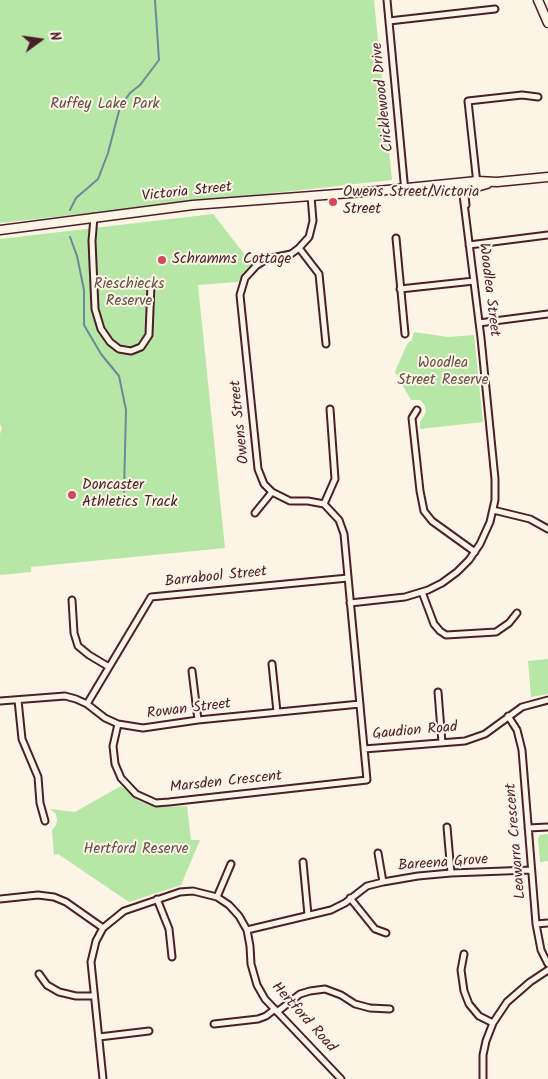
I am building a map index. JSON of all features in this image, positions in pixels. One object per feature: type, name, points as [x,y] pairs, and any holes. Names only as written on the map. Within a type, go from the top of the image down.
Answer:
[{"type":"main road","points":[[538,0],[548,23]]},
{"type":"main road","name":"Victoria Street","points":[[0,230],[193,205],[377,191],[463,187],[548,176]]},
{"type":"street","name":"Cricklewood Drive","points":[[387,0],[405,190]]},
{"type":"street","points":[[389,21],[495,9]]},
{"type":"street","points":[[477,184],[468,101],[522,95],[538,97]]},
{"type":"street","name":"Woodlea Street","points":[[350,603],[405,597],[435,587],[450,578],[474,552],[487,529],[493,510],[495,479],[463,187]]},
{"type":"street","points":[[311,196],[313,221],[309,237],[299,248],[319,274],[326,344]]},
{"type":"street","points":[[94,217],[92,241],[95,308],[101,329],[110,342],[119,349],[131,351],[141,347],[149,335],[151,284]]},
{"type":"street","points":[[469,245],[548,235]]},
{"type":"street","points":[[396,238],[406,334]]},
{"type":"street","name":"Owens Street","points":[[272,492],[264,484],[258,468],[240,295],[246,278],[256,266],[267,260],[291,254],[299,248]]},
{"type":"street","points":[[400,289],[474,281]]},
{"type":"street","points":[[479,323],[548,314]]},
{"type":"street","points":[[324,504],[335,479],[330,410]]},
{"type":"street","points":[[417,410],[412,418],[424,511],[432,521],[474,552]]},
{"type":"street","points":[[255,513],[272,492],[290,501],[308,501],[324,504],[339,520],[344,534],[364,749]]},
{"type":"street","points":[[493,510],[530,519],[548,529]]},
{"type":"street","name":"Barrabool Street","points":[[87,704],[151,597],[348,578]]},
{"type":"street","points":[[422,592],[434,624],[446,635],[496,632],[509,623],[517,613]]},
{"type":"street","points":[[72,600],[74,633],[78,646],[88,655],[109,667]]},
{"type":"street","points":[[272,664],[277,712]]},
{"type":"street","points":[[192,671],[198,720]]},
{"type":"street","points":[[438,692],[442,743]]},
{"type":"street","name":"Rowan Street","points":[[0,701],[65,696],[87,704],[105,718],[118,724],[143,728],[198,720],[360,704]]},
{"type":"street","points":[[18,700],[22,739],[38,777],[40,803],[45,821]]},
{"type":"street","name":"Gaudion Road","points":[[364,749],[465,741],[485,734],[522,707],[548,700]]},
{"type":"street","name":"Leawarra Crescent","points":[[508,716],[516,730],[522,750],[536,924],[540,950],[548,964]]},
{"type":"street","name":"Marsden Crescent","points":[[118,724],[113,746],[115,764],[121,778],[136,794],[156,802],[367,780],[364,749]]},
{"type":"street","points":[[447,827],[451,873]]},
{"type":"street","points":[[528,828],[548,827]]},
{"type":"street","points":[[378,853],[383,882]]},
{"type":"street","points":[[303,862],[308,915]]},
{"type":"street","points":[[217,897],[231,864]]},
{"type":"street","name":"Bareena Grove","points":[[248,930],[331,910],[367,886],[383,882],[451,873],[531,870]]},
{"type":"street","points":[[103,1079],[91,962],[96,941],[103,928],[124,911],[180,892],[193,891],[217,897],[229,905],[248,930]]},
{"type":"street","points":[[0,899],[38,895],[54,896],[66,902],[103,928]]},
{"type":"street","points":[[350,898],[375,929],[386,933]]},
{"type":"street","points":[[157,899],[169,929],[172,957]]},
{"type":"street","points":[[536,924],[548,923]]},
{"type":"street","name":"Hertford Road","points":[[248,930],[251,964],[257,985],[265,999],[341,1079]]},
{"type":"street","points":[[464,954],[461,970],[464,991],[469,1004],[479,1016],[493,1023]]},
{"type":"street","points":[[483,1079],[483,1056],[493,1023],[507,1002],[530,982],[548,970]]},
{"type":"street","points":[[39,974],[47,985],[59,992],[76,996],[94,996]]},
{"type":"street","points":[[214,1024],[258,1020],[276,1011],[300,994],[325,989],[341,995],[355,1004],[370,1008],[390,1008]]},
{"type":"street","points":[[98,1037],[149,1031]]},
{"type":"green space","name":"Ruffey Lake Park","points":[[0,0],[374,0],[392,180],[0,223]]},
{"type":"green space","name":"Rieschiecks Reserve","points":[[213,214],[252,264],[238,282],[198,285],[225,548],[31,567],[31,572],[0,575],[0,434],[2,428],[0,424],[0,239]]},
{"type":"green space","name":"Woodlea Street Reserve","points":[[414,332],[448,337],[474,335],[483,422],[420,429],[420,422],[426,412],[425,406],[420,400],[411,400],[395,372],[407,344],[412,340]]},
{"type":"green space","points":[[548,659],[548,694],[531,697],[528,661]]},
{"type":"green space","name":"Hertford Reserve","points":[[121,786],[137,800],[149,805],[160,807],[187,806],[191,840],[200,840],[181,885],[129,902],[58,854],[54,855],[52,830],[57,820],[56,814],[50,809],[75,812]]},
{"type":"green space","points":[[548,834],[548,861],[540,862],[538,838],[540,835]]},
{"type":"waterway","points":[[70,210],[76,198],[98,179],[108,153],[120,107],[159,60],[155,0]]},
{"type":"waterway","points":[[70,237],[77,256],[84,290],[84,325],[101,354],[119,376],[126,410],[124,492]]},
{"type":"place","name":"Owens Street/Victoria Street","points":[[333,202]]},
{"type":"place","name":"Schramms Cottage","points":[[162,260]]},
{"type":"place","name":"Doncaster Athletics Track","points":[[72,495]]}]
